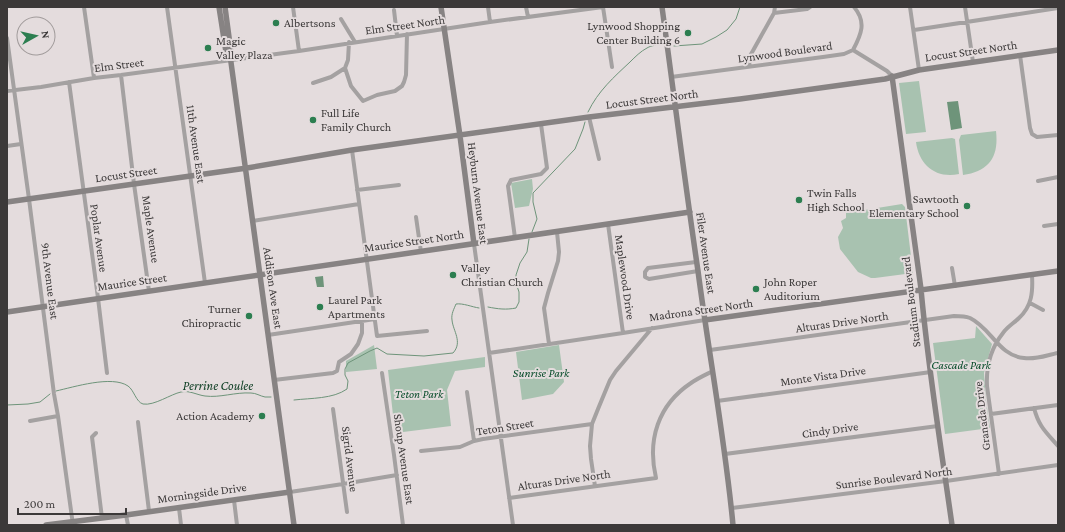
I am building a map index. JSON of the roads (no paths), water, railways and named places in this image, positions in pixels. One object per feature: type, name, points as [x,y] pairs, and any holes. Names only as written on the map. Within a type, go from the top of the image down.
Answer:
[{"type":"street","points":[[84,7],[94,78]]},
{"type":"street","name":"11th Avenue East","points":[[167,7],[205,283]]},
{"type":"street","name":"Addison Ave East","points":[[219,7],[226,52],[231,58]]},
{"type":"street","name":"Addison Ave East","points":[[225,7],[252,221],[294,525]]},
{"type":"street","points":[[293,7],[299,51]]},
{"type":"street","name":"Heyburn Avenue East","points":[[441,7],[513,525]]},
{"type":"street","points":[[488,7],[490,22]]},
{"type":"street","points":[[526,7],[528,17]]},
{"type":"street","points":[[603,7],[612,67]]},
{"type":"street","name":"Elm Street North","points":[[231,58],[299,51],[349,42],[603,7]]},
{"type":"street","name":"Filer Avenue East","points":[[662,7],[696,262],[725,454],[733,525]]},
{"type":"street","points":[[749,67],[750,56],[774,13],[774,7]]},
{"type":"street","points":[[774,13],[806,9],[810,7]]},
{"type":"street","points":[[854,7],[861,18],[862,27],[859,38],[853,50],[887,71],[892,76]]},
{"type":"street","points":[[910,7],[919,70]]},
{"type":"street","points":[[965,7],[973,62]]},
{"type":"street","points":[[914,30],[1058,8]]},
{"type":"street","points":[[394,10],[397,36]]},
{"type":"street","points":[[341,19],[355,42]]},
{"type":"street","points":[[345,68],[352,86],[363,101],[378,95],[395,91],[402,86],[406,75],[407,34]]},
{"type":"street","name":"9th Avenue East","points":[[7,38],[72,523]]},
{"type":"street","points":[[313,83],[331,77],[345,68],[348,60],[349,42]]},
{"type":"street","name":"Lynwood Boulevard","points":[[671,77],[844,54],[853,50]]},
{"type":"street","name":"Locust Street North","points":[[246,168],[352,150],[589,117],[740,99],[884,79],[919,70],[1058,50]]},
{"type":"street","points":[[1020,55],[1032,134],[1037,137],[1058,134]]},
{"type":"street","name":"Elm Street","points":[[7,91],[175,68],[231,58]]},
{"type":"street","name":"Maple Avenue","points":[[121,75],[149,291]]},
{"type":"street","name":"Stadium Boulevard","points":[[892,76],[952,525]]},
{"type":"street","name":"Poplar Avenue","points":[[68,82],[107,373]]},
{"type":"street","points":[[589,117],[599,159]]},
{"type":"street","points":[[515,238],[508,186],[511,180],[541,174],[548,168],[541,124]]},
{"type":"street","points":[[7,146],[22,144]]},
{"type":"street","points":[[352,150],[377,336],[427,331]]},
{"type":"street","name":"Locust Street","points":[[7,202],[246,168]]},
{"type":"street","points":[[1038,181],[1058,177]]},
{"type":"street","points":[[357,190],[399,185]]},
{"type":"street","points":[[252,221],[359,204]]},
{"type":"street","name":"Maurice Street North","points":[[260,275],[690,212]]},
{"type":"street","points":[[416,217],[421,252]]},
{"type":"street","name":"Maplewood Drive","points":[[608,224],[622,333]]},
{"type":"street","points":[[1044,226],[1058,224]]},
{"type":"street","points":[[549,344],[544,308],[558,261],[559,252],[557,232]]},
{"type":"street","points":[[696,262],[648,268],[644,272],[645,277],[649,279],[698,271]]},
{"type":"street","points":[[952,268],[955,286]]},
{"type":"street","name":"Madrona Street North","points":[[489,353],[705,320],[1058,271]]},
{"type":"street","name":"Maurice Street","points":[[7,312],[260,275]]},
{"type":"street","name":"Granada Drive","points":[[999,474],[987,376],[990,358],[996,343],[1005,330],[1025,312],[1030,303],[1033,288],[1032,275]]},
{"type":"street","points":[[1030,303],[1043,310]]},
{"type":"street","name":"Alturas Drive North","points":[[710,350],[954,316],[969,318],[978,323],[996,343],[1009,353],[1016,356],[1032,359],[1058,353]]},
{"type":"street","points":[[268,335],[375,318]]},
{"type":"street","points":[[274,380],[333,373],[337,371],[339,362],[351,354],[358,344],[362,334],[362,320]]},
{"type":"street","points":[[595,486],[590,446],[592,424],[610,380],[652,328]]},
{"type":"street","name":"Alturas Drive North","points":[[509,498],[656,478],[652,449],[653,438],[667,406],[680,391],[713,371]]},
{"type":"street","name":"Monte Vista Drive","points":[[717,401],[931,372]]},
{"type":"street","name":"Shoup Avenue East","points":[[382,373],[403,525]]},
{"type":"street","points":[[467,392],[474,441]]},
{"type":"street","points":[[991,414],[1058,405]]},
{"type":"street","points":[[1034,408],[1036,418],[1044,432],[1058,446]]},
{"type":"street","name":"Sigrid Avenue","points":[[333,409],[346,512]]},
{"type":"street","points":[[30,421],[58,416]]},
{"type":"street","points":[[138,422],[149,511]]},
{"type":"street","name":"Teton Street","points":[[421,451],[460,447],[474,441],[592,424]]},
{"type":"street","name":"Cindy Drive","points":[[725,454],[938,426]]},
{"type":"street","points":[[96,433],[92,437],[102,518]]},
{"type":"street","name":"Sunrise Boulevard North","points":[[732,508],[946,481],[1058,465]]},
{"type":"street","points":[[290,492],[396,475]]},
{"type":"street","name":"Morningside Drive","points":[[46,525],[72,523],[290,492]]},
{"type":"street","points":[[234,500],[237,525]]},
{"type":"street","points":[[179,508],[181,525]]},
{"type":"street","points":[[126,515],[128,525]]},
{"type":"waterway","name":"Perrine Coulee","points":[[674,46],[702,44],[716,37],[727,30],[736,19],[740,7]]},
{"type":"waterway","name":"Perrine Coulee","points":[[588,112],[592,104],[607,85],[636,56],[649,47],[654,45],[662,45]]},
{"type":"waterway","name":"Perrine Coulee","points":[[532,232],[537,219],[533,202],[533,193],[575,149],[585,122]]},
{"type":"waterway","name":"Perrine Coulee","points":[[488,307],[502,309],[516,308],[519,302],[516,275],[520,263],[527,252],[529,239]]},
{"type":"waterway","name":"Perrine Coulee","points":[[294,400],[335,395],[347,389],[348,381],[345,375],[345,369],[348,363],[377,348],[387,354],[424,356],[453,353],[457,345],[457,336],[452,318],[456,304],[479,308]]},
{"type":"waterway","name":"Perrine Coulee","points":[[56,391],[93,383],[113,382],[128,386],[143,404],[157,402],[177,393],[184,392],[211,396],[253,393],[265,397],[271,397]]},
{"type":"waterway","name":"Perrine Coulee","points":[[7,405],[40,402],[50,394]]},
{"type":"place","name":"Albertsons","points":[[276,23]]},
{"type":"place","name":"Lynwood Shopping Center Building 6","points":[[688,33]]},
{"type":"place","name":"Magic Valley Plaza","points":[[208,48]]},
{"type":"place","name":"Full Life Family Church","points":[[313,120]]},
{"type":"place","name":"Twin Falls High School","points":[[799,200]]},
{"type":"place","name":"Sawtooth Elementary School","points":[[967,206]]},
{"type":"place","name":"Valley Christian Church","points":[[453,275]]},
{"type":"place","name":"John Roper Auditorium","points":[[756,289]]},
{"type":"place","name":"Laurel Park Apartments","points":[[320,307]]},
{"type":"place","name":"Turner Chiropractic","points":[[249,316]]},
{"type":"place","name":"Action Academy","points":[[262,416]]},
{"type":"park label","name":"Cascade Park","points":[[961,365]]},
{"type":"park label","name":"Sunrise Park","points":[[541,373]]},
{"type":"park label","name":"Teton Park","points":[[419,394]]}]
